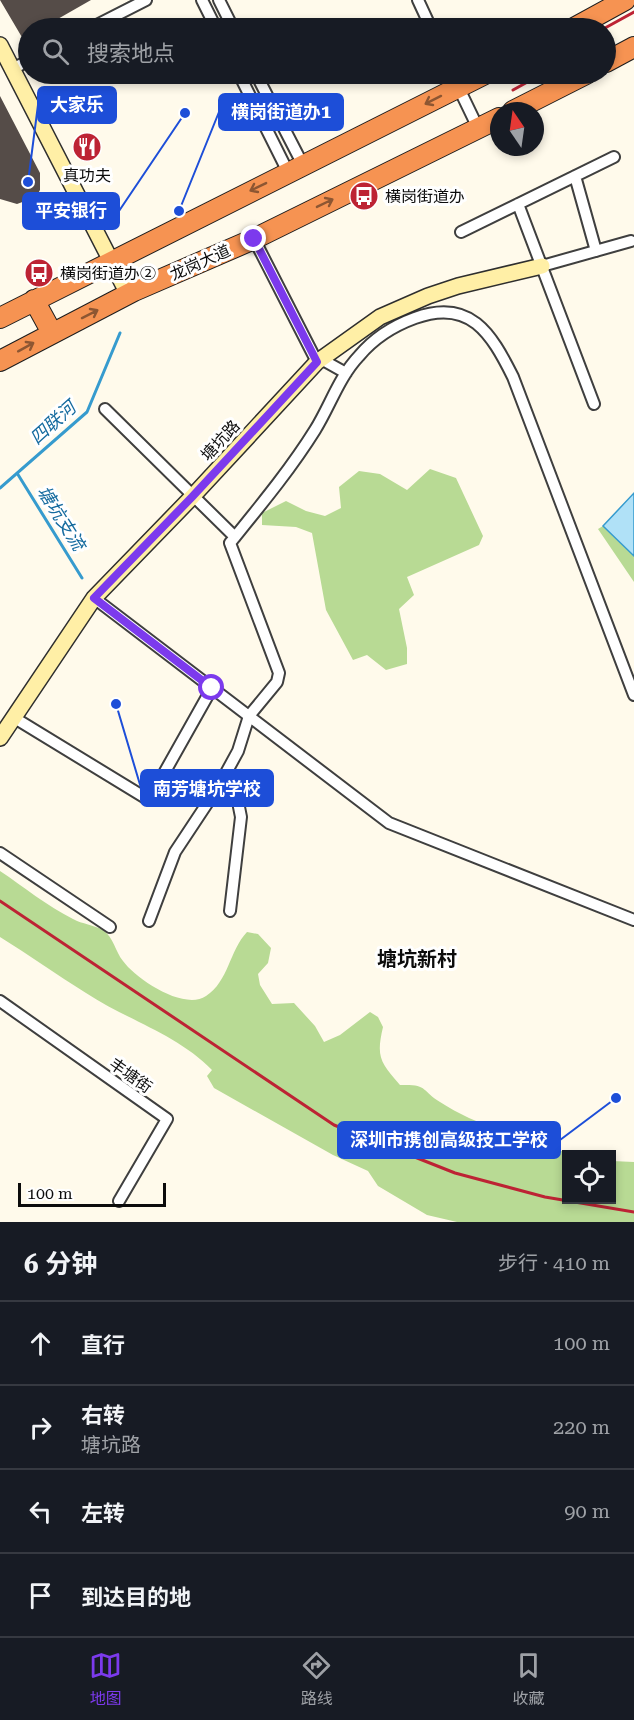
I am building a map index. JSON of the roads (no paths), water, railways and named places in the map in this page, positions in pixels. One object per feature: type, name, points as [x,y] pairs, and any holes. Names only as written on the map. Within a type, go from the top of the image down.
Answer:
[{"type":"highway","points":[[591,18],[620,1]]},
{"type":"highway","points":[[616,57],[634,47]]},
{"type":"highway","points":[[0,318],[110,260],[296,169],[448,84]]},
{"type":"highway","points":[[531,102],[566,84]]},
{"type":"highway","name":"龙岗大道","points":[[0,361],[128,294],[254,239],[490,122]]},
{"type":"highway","points":[[34,300],[52,333]]},
{"type":"street","points":[[111,18],[146,0]]},
{"type":"street","points":[[202,0],[211,18]]},
{"type":"street","points":[[219,0],[228,18]]},
{"type":"street","points":[[418,0],[426,18]]},
{"type":"street","points":[[0,45],[18,81]]},
{"type":"street","points":[[12,69],[18,66]]},
{"type":"street","points":[[20,84],[128,294]]},
{"type":"street","points":[[245,84],[296,169]]},
{"type":"street","points":[[260,84],[296,169]]},
{"type":"street","points":[[457,84],[478,128]]},
{"type":"street","points":[[460,232],[614,158]]},
{"type":"street","points":[[575,176],[596,251]]},
{"type":"street","points":[[518,204],[594,404]]},
{"type":"street","points":[[254,239],[319,360],[346,373]]},
{"type":"street","points":[[542,266],[631,241]]},
{"type":"street","name":"塘坑路","points":[[0,738],[94,598],[192,497],[319,360],[380,317],[428,296],[458,286],[542,266]]},
{"type":"street","points":[[149,921],[175,852],[224,778],[238,751],[249,716],[277,682],[279,673],[230,543],[277,484],[315,430],[357,357],[390,329],[433,312],[445,310],[459,314],[487,332],[497,344],[513,377],[634,695]]},
{"type":"street","points":[[105,409],[235,537]]},
{"type":"street","points":[[94,598],[389,822],[634,920]]},
{"type":"street","points":[[13,717],[148,800],[212,688]]},
{"type":"street","points":[[224,778],[236,792],[241,817],[230,911]]},
{"type":"street","points":[[0,853],[110,927]]},
{"type":"street","name":"丰塘街","points":[[0,1001],[167,1119],[119,1201]]},
{"type":"water","points":[[634,493],[634,556],[603,526]]},
{"type":"waterway","name":"四联河","points":[[0,488],[87,412],[120,333]]},
{"type":"waterway","name":"塘坑支流","points":[[17,473],[82,578]]},
{"type":"railway","points":[[616,22],[634,12]]},
{"type":"railway","points":[[513,90],[524,84]]},
{"type":"railway","points":[[0,901],[334,1125],[455,1173],[545,1197],[634,1212]]},
{"type":"place","name":"平安银行","points":[[185,113]]},
{"type":"place","name":"真功夫","points":[[87,147]]},
{"type":"place","name":"大家乐","points":[[28,182]]},
{"type":"place","name":"横岗街道办","points":[[364,196]]},
{"type":"place","name":"横岗街道办1","points":[[179,211]]},
{"type":"place","name":"横岗街道办②","points":[[39,273]]},
{"type":"place","name":"南芳塘坑学校","points":[[116,704]]},
{"type":"place","name":"深圳市携创高级技工学校","points":[[616,1098]]},
{"type":"district","name":"塘坑新村","points":[[417,959]]}]
